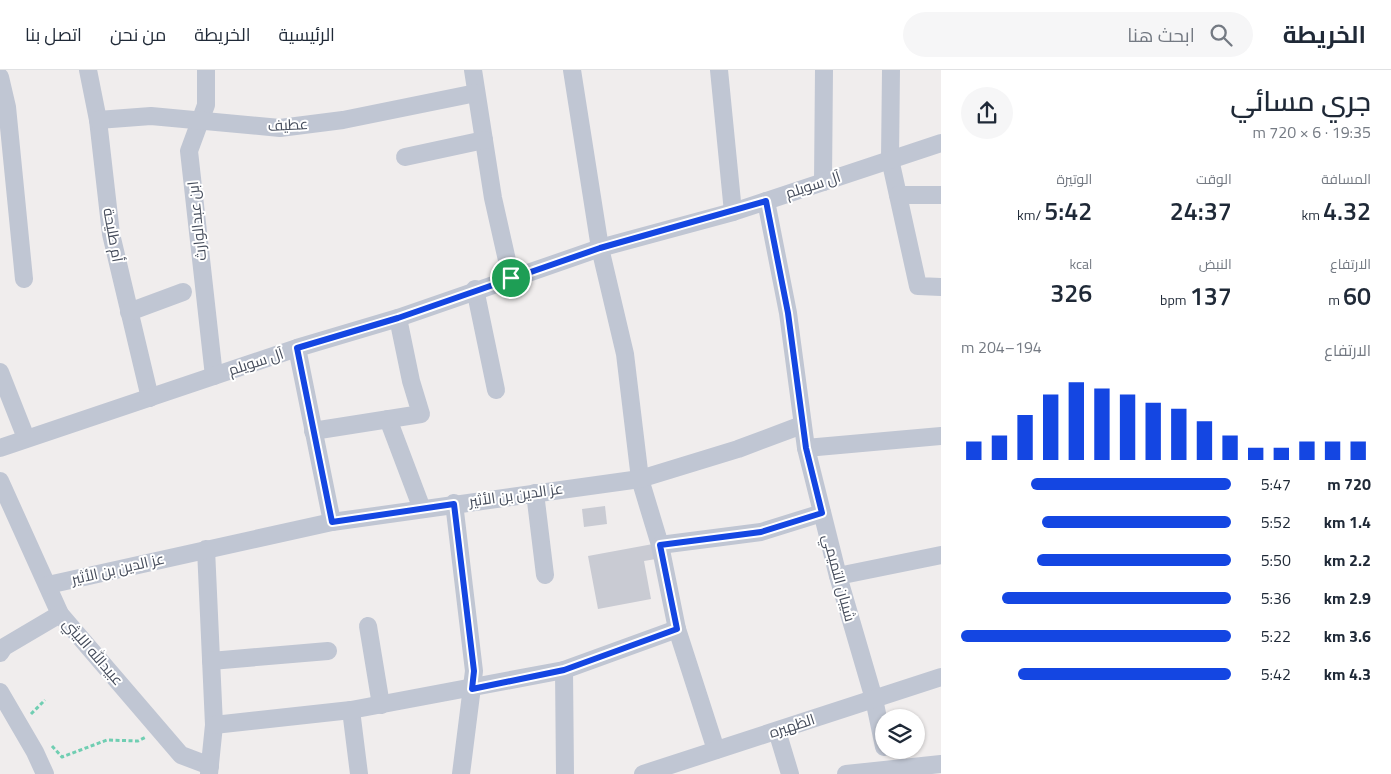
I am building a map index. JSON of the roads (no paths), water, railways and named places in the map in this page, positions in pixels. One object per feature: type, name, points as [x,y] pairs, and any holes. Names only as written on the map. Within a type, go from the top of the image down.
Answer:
[{"type":"street","name":"أم طليحة","points":[[88,70],[98,120],[111,234],[128,312],[150,398]]},
{"type":"street","name":"ابن عبدالوارث","points":[[206,70],[206,105],[189,151],[214,376]]},
{"type":"street","points":[[473,70],[493,198],[511,278]]},
{"type":"street","points":[[572,70],[600,248],[625,354],[640,478],[660,545],[677,629],[716,750]]},
{"type":"street","points":[[719,70],[733,212]]},
{"type":"street","points":[[823,182],[824,70]]},
{"type":"street","points":[[891,70],[890,160],[918,286],[941,286]]},
{"type":"street","points":[[0,77],[4,128],[24,279]]},
{"type":"street","name":"عطيف","points":[[98,120],[151,116],[280,128],[343,120],[476,92]]},
{"type":"street","points":[[405,157],[484,140]]},
{"type":"street","name":"آل سويلم","points":[[0,448],[297,348],[398,318],[475,289],[600,248],[733,212],[941,143]]},
{"type":"street","points":[[898,195],[941,196]]},
{"type":"street","name":"شيبان التميمي","points":[[766,201],[788,313],[806,448],[838,576],[876,709]]},
{"type":"street","points":[[475,289],[496,390]]},
{"type":"street","points":[[128,312],[183,292]]},
{"type":"street","points":[[313,431],[421,414],[411,381],[398,318]]},
{"type":"street","points":[[297,348],[332,522]]},
{"type":"street","points":[[0,372],[26,438]]},
{"type":"street","points":[[388,419],[422,509]]},
{"type":"street","name":"عز الدين بن الأثير","points":[[48,585],[332,522],[640,478],[738,449],[802,425]]},
{"type":"street","points":[[806,448],[941,436]]},
{"type":"street","name":"عبيدالله الليثي","points":[[0,481],[60,614],[181,755],[209,770]]},
{"type":"street","points":[[535,493],[545,575]]},
{"type":"street","points":[[454,504],[474,671],[462,774]]},
{"type":"street","points":[[660,545],[761,532],[822,513]]},
{"type":"street","points":[[206,549],[214,724],[209,770]]},
{"type":"street","points":[[838,576],[941,555]]},
{"type":"street","points":[[0,653],[4,648],[60,614]]},
{"type":"street","points":[[368,626],[381,705]]},
{"type":"street","points":[[214,724],[351,710],[472,689],[564,670],[677,629]]},
{"type":"street","points":[[211,660],[328,650]]},
{"type":"street","points":[[564,670],[565,774]]},
{"type":"street","name":"الظهيره","points":[[643,774],[667,770],[716,750],[941,677]]},
{"type":"street","points":[[0,692],[35,752],[45,774]]},
{"type":"street","points":[[351,710],[359,774]]},
{"type":"street","points":[[777,731],[790,774]]},
{"type":"street","name":"شيبان التميمي","points":[[886,759],[888,770]]},
{"type":"street","points":[[846,774],[888,770],[913,771],[941,764]]}]
